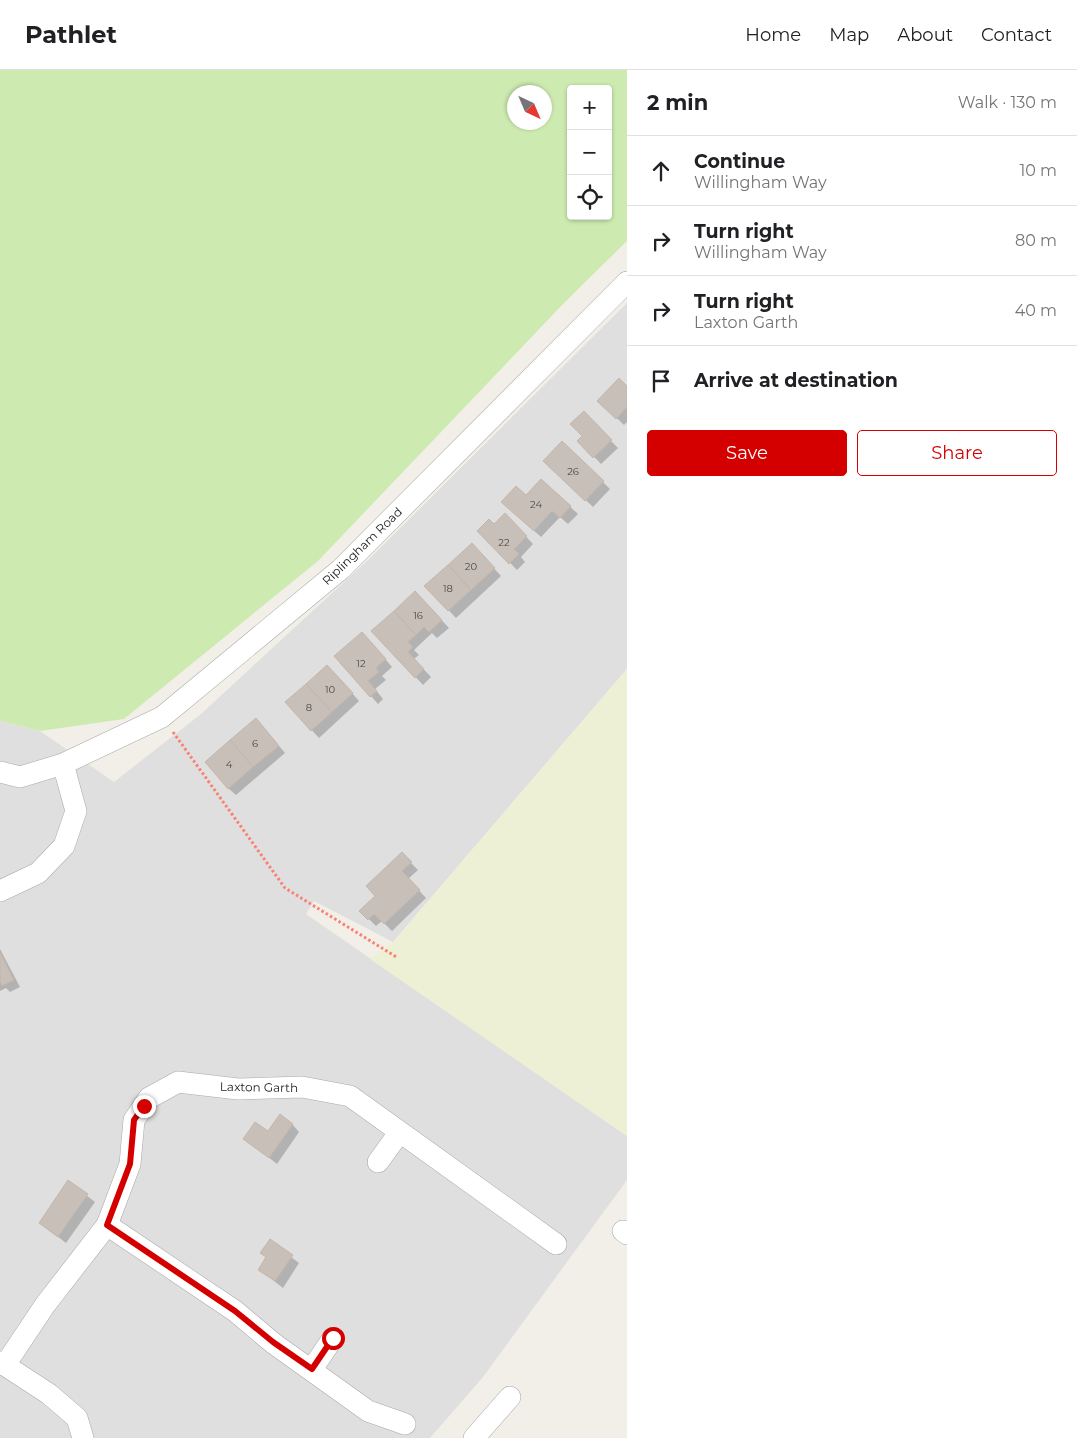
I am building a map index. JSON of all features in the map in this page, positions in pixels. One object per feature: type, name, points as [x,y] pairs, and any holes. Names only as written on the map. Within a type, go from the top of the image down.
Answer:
[{"type":"street","name":"Riplingham Road","points":[[0,772],[20,777],[63,764],[162,717],[341,569],[627,282]]},
{"type":"street","points":[[0,891],[38,873],[64,846],[76,811],[63,764]]},
{"type":"street","name":"Laxton Garth","points":[[2,1364],[107,1225],[130,1164],[134,1120],[149,1098],[178,1082],[238,1089],[302,1087],[350,1096],[556,1244]]},
{"type":"street","points":[[378,1162],[399,1133]]},
{"type":"street","points":[[107,1225],[235,1311],[273,1342],[368,1411],[405,1424]]},
{"type":"street","points":[[312,1369],[333,1338]]},
{"type":"street","points":[[2,1364],[49,1394],[77,1418],[83,1438]]},
{"type":"street","points":[[476,1437],[510,1397]]},
{"type":"path","points":[[162,717],[285,888],[398,958]]},
{"type":"shaded area","points":[[627,303],[627,669],[393,942],[314,901],[306,914],[627,1136],[627,1180],[483,1377],[430,1438],[0,1438],[0,721],[40,731],[114,782],[201,714],[369,559]]},
{"type":"green space","points":[[0,70],[627,70],[627,241],[564,303],[318,561],[124,719],[40,731],[0,721]]},
{"type":"green space","points":[[627,669],[627,1136],[370,959],[393,942]]},
{"type":"building","points":[[619,378],[627,386],[627,407],[616,419],[597,401]]},
{"type":"building","points":[[584,411],[612,440],[593,458],[577,441],[582,436],[570,424]]},
{"type":"building","points":[[562,441],[604,481],[585,501],[543,461]]},
{"type":"building","points":[[541,479],[571,506],[560,518],[552,511],[534,531],[501,502],[516,486],[526,495]]},
{"type":"building","points":[[505,513],[527,536],[514,549],[519,554],[509,564],[477,531],[489,519],[494,524]]},
{"type":"building","points":[[472,543],[495,568],[471,590],[448,565]]},
{"type":"building","points":[[448,565],[471,590],[448,611],[424,586]]},
{"type":"building","points":[[415,591],[442,620],[429,632],[424,627],[416,635],[394,611]]},
{"type":"building","points":[[394,611],[416,635],[408,642],[413,647],[408,652],[424,669],[415,678],[371,631]]},
{"type":"building","points":[[362,632],[386,659],[376,668],[379,672],[368,681],[377,691],[370,697],[334,656]]},
{"type":"building","points":[[327,665],[353,693],[332,712],[306,684]]},
{"type":"building","points":[[306,684],[332,712],[311,731],[285,702]]},
{"type":"building","points":[[256,718],[279,746],[253,767],[230,740]]},
{"type":"building","points":[[230,740],[253,767],[228,789],[205,762]]},
{"type":"building","points":[[402,852],[412,862],[402,871],[420,890],[384,924],[374,914],[368,920],[359,911],[375,896],[366,886]]},
{"type":"building","points":[[0,952],[14,980],[2,986],[0,982]]},
{"type":"building","points":[[280,1114],[293,1124],[269,1158],[243,1139],[255,1122],[268,1131]]},
{"type":"building","points":[[68,1180],[88,1194],[58,1237],[39,1223]]},
{"type":"building","points":[[270,1239],[293,1255],[275,1281],[258,1270],[266,1257],[260,1253]]},
{"type":"route","points":[[144,1106],[134,1120],[130,1164],[107,1225],[235,1311],[273,1342],[312,1369],[333,1338]]}]
